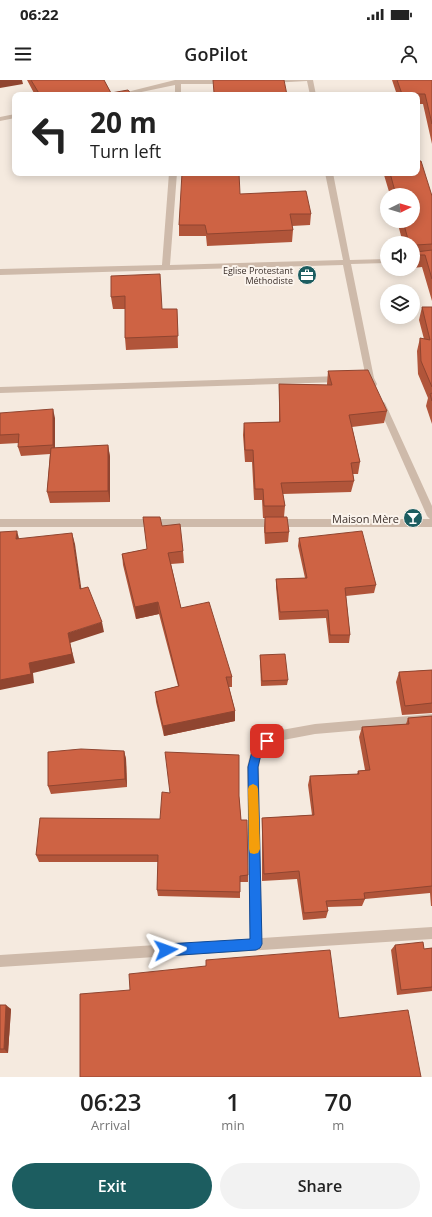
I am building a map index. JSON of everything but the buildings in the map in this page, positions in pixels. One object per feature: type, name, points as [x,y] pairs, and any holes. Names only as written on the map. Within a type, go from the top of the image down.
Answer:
[{"type":"street","points":[[266,81],[305,80]]},
{"type":"street","points":[[310,80],[312,92]]},
{"type":"street","points":[[131,92],[178,81],[234,81]]},
{"type":"street","points":[[178,81],[178,92]]},
{"type":"street","points":[[0,119],[12,117]]},
{"type":"street","points":[[166,267],[173,176]]},
{"type":"street","points":[[330,176],[348,262],[366,378],[432,516]]},
{"type":"street","points":[[0,272],[380,261]]},
{"type":"street","points":[[0,390],[346,378]]},
{"type":"street","points":[[0,523],[432,523]]},
{"type":"street","points":[[256,944],[253,767],[257,747],[276,736],[315,728],[432,719]]},
{"type":"street","points":[[0,961],[432,933]]},
{"type":"slow traffic","points":[[253,789],[254,849]]},
{"type":"place","name":"Eglise Protestant Méthodiste","points":[[307,275]]},
{"type":"place","name":"Maison Mère","points":[[413,518]]},
{"type":"route","points":[[166,950],[256,944],[253,767],[257,747],[267,741]]}]
